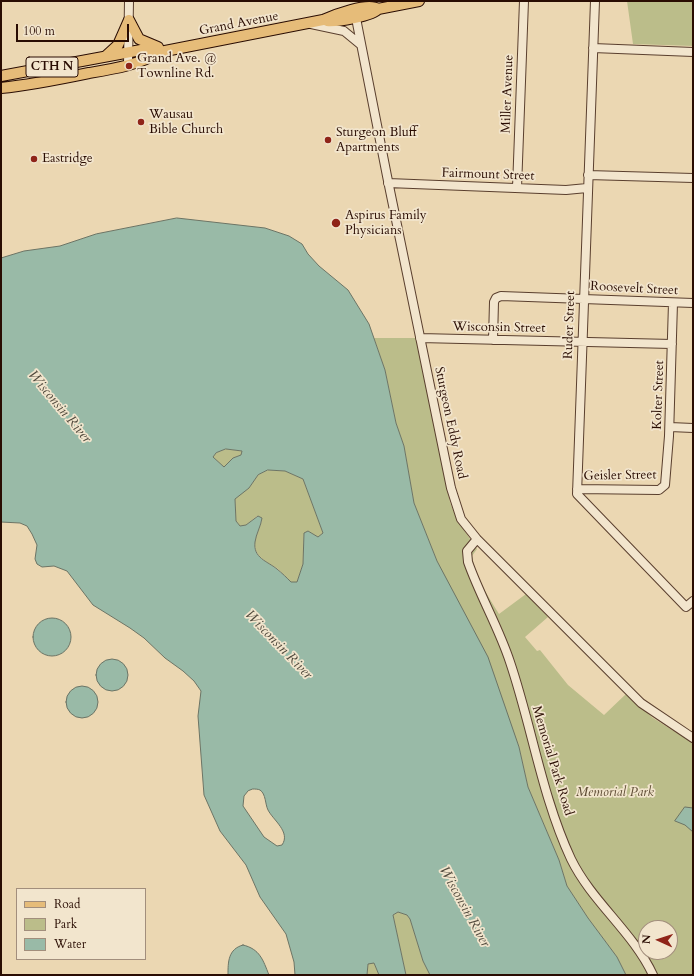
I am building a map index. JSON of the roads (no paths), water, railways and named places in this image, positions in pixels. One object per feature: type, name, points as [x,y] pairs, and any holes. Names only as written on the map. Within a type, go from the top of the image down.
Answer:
[{"type":"main road","name":"Grand Avenue","points":[[1,88],[56,80],[128,64],[149,58],[164,51],[323,20],[332,21],[355,13],[374,13],[378,9],[419,1]]},
{"type":"main road","points":[[129,20],[139,40],[164,51]]},
{"type":"main road","points":[[104,57],[112,52],[118,45],[129,20]]},
{"type":"main road","name":"Grand Avenue","points":[[1,76],[128,52],[146,50],[164,51]]},
{"type":"street","points":[[128,64],[129,1]]},
{"type":"street","name":"Miller Avenue","points":[[517,188],[524,1]]},
{"type":"street","name":"Ruder Street","points":[[577,489],[595,1]]},
{"type":"street","name":"Sturgeon Eddy Road","points":[[355,13],[420,338],[455,501],[462,521],[477,539],[641,703],[693,738]]},
{"type":"street","points":[[302,24],[322,25],[342,30],[351,35],[362,45]]},
{"type":"street","points":[[593,48],[693,52]]},
{"type":"street","points":[[588,175],[693,178]]},
{"type":"street","name":"Fairmount Street","points":[[388,183],[566,190],[587,188]]},
{"type":"street","name":"Roosevelt Street","points":[[493,340],[494,302],[498,297],[583,298],[693,303]]},
{"type":"street","name":"Kolter Street","points":[[663,488],[666,481],[670,427],[673,302]]},
{"type":"street","name":"Wisconsin Street","points":[[420,338],[672,344]]},
{"type":"street","points":[[670,427],[693,428]]},
{"type":"street","name":"Geisler Street","points":[[577,489],[659,490],[663,488]]},
{"type":"street","points":[[577,489],[577,494],[589,507],[686,607],[693,601]]},
{"type":"street","name":"Memorial Park Road","points":[[477,539],[467,551],[468,562],[510,661],[536,756],[566,846],[585,883],[630,939],[653,975]]},
{"type":"water","name":"Wisconsin River","points":[[177,218],[265,228],[289,236],[302,244],[308,254],[319,266],[348,290],[369,324],[385,370],[396,423],[404,446],[414,503],[437,561],[488,657],[519,747],[528,787],[559,860],[567,886],[588,918],[617,957],[626,975],[430,975],[423,961],[410,919],[407,915],[398,912],[393,915],[406,975],[379,975],[374,963],[368,964],[367,975],[295,975],[294,962],[286,934],[260,897],[246,865],[220,831],[204,795],[198,716],[201,691],[194,681],[165,658],[144,638],[93,605],[67,571],[54,566],[42,567],[37,564],[35,559],[37,545],[27,526],[20,523],[1,522],[1,258],[24,251],[60,246],[96,234]],"holes":[[[226,449],[242,451],[241,455],[233,458],[224,467],[213,457],[216,453]],[[268,470],[285,471],[303,479],[323,533],[318,537],[308,531],[304,533],[303,564],[297,582],[291,582],[256,552],[256,536],[262,518],[258,516],[246,525],[240,526],[236,521],[235,499],[249,488],[258,475]],[[257,789],[262,792],[270,814],[283,831],[284,840],[282,845],[277,846],[264,837],[243,806],[244,796],[248,791]]]},
{"type":"water","points":[[48,618],[56,618],[63,621],[68,626],[71,637],[68,648],[63,653],[56,656],[48,656],[41,653],[36,648],[33,641],[33,633],[36,626],[41,621]]},
{"type":"water","points":[[112,659],[121,662],[125,666],[128,675],[125,684],[121,688],[112,691],[103,688],[99,684],[96,675],[99,666],[103,662]]},
{"type":"water","points":[[82,686],[93,691],[98,702],[93,713],[82,718],[71,713],[66,702],[71,691]]},
{"type":"water","points":[[685,807],[693,808],[693,832],[685,825],[675,821]]},
{"type":"water","points":[[243,945],[257,952],[263,960],[269,975],[228,975],[228,965],[232,953],[238,947]]},
{"type":"place","name":"Grand Ave. @ Townline Rd.","points":[[129,66]]},
{"type":"place","name":"Wausau Bible Church","points":[[141,122]]},
{"type":"place","name":"Sturgeon Bluff Apartments","points":[[328,140]]},
{"type":"place","name":"Eastridge","points":[[34,159]]},
{"type":"place","name":"Aspirus Family Physicians","points":[[336,223]]},
{"type":"park label","name":"Memorial Park","points":[[615,793]]}]
